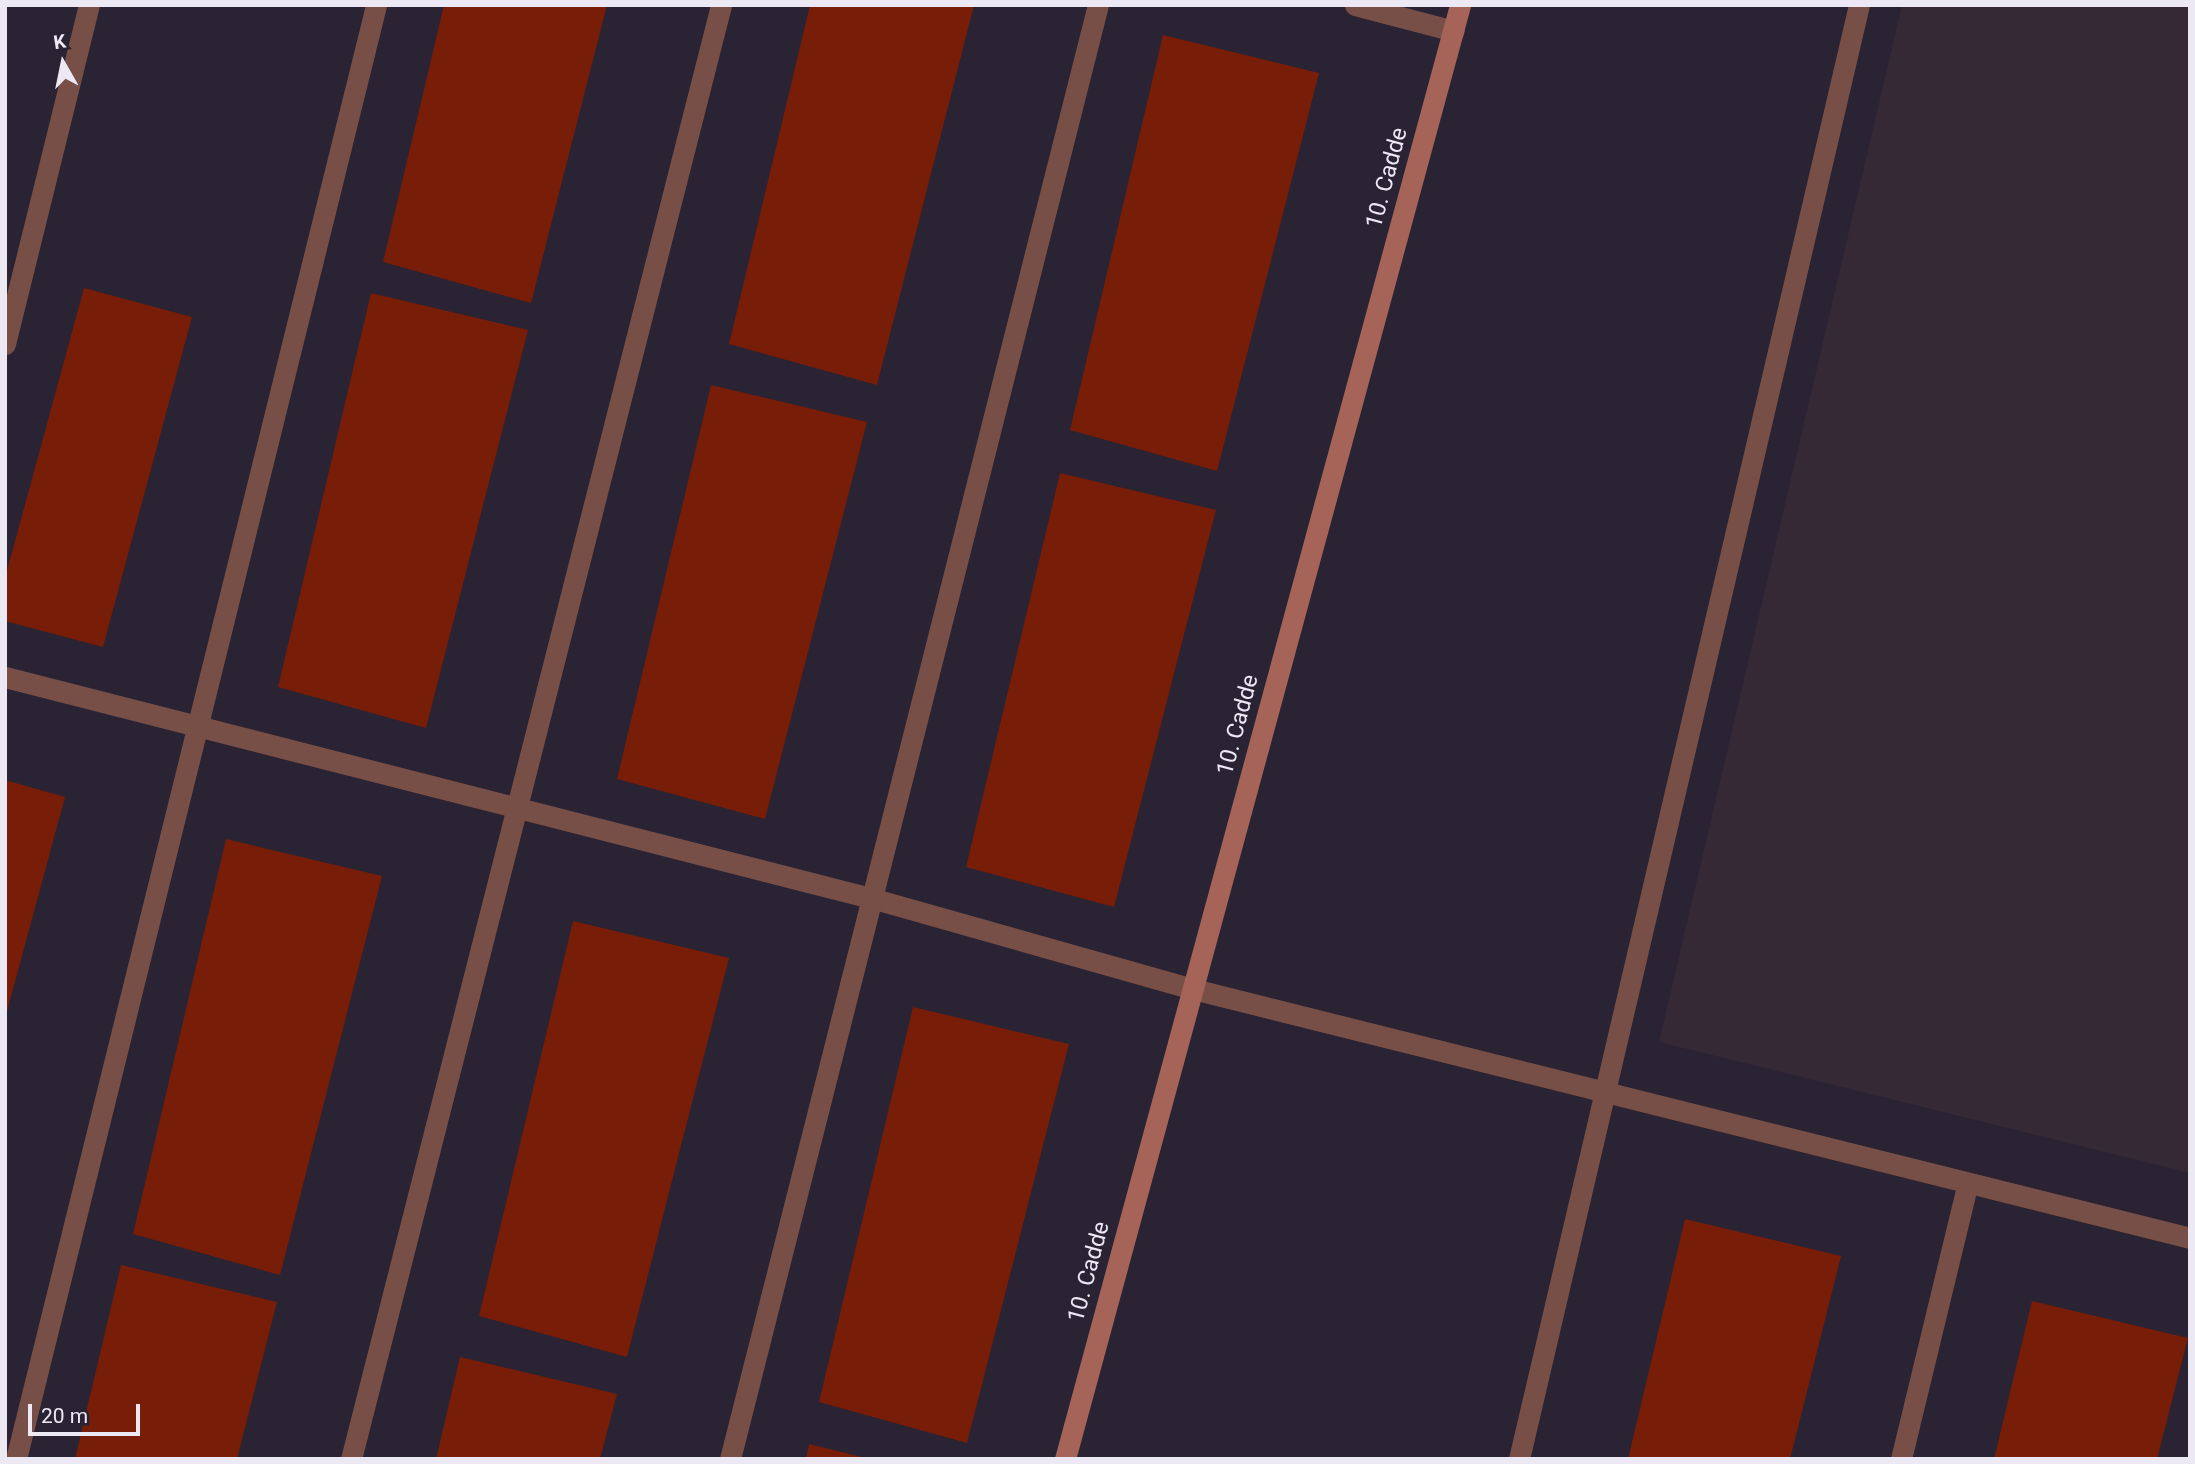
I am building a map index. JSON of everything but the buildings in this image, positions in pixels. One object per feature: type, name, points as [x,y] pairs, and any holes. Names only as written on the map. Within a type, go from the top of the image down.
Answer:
[{"type":"street","points":[[5,344],[89,5]]},
{"type":"street","points":[[16,1459],[376,5]]},
{"type":"street","points":[[351,1459],[721,5]]},
{"type":"street","points":[[730,1459],[1098,5]]},
{"type":"street","points":[[1355,5],[1454,31]]},
{"type":"street","name":"10. Cadde","points":[[1065,1459],[1460,5]]},
{"type":"street","points":[[1519,1459],[1859,5]]},
{"type":"street","points":[[5,677],[196,729],[517,806],[872,898],[1193,989],[2190,1238]]},
{"type":"street","points":[[1901,1459],[1968,1183]]},
{"type":"shaded area","points":[[1902,5],[2190,5],[2190,1173],[1659,1042]]}]
